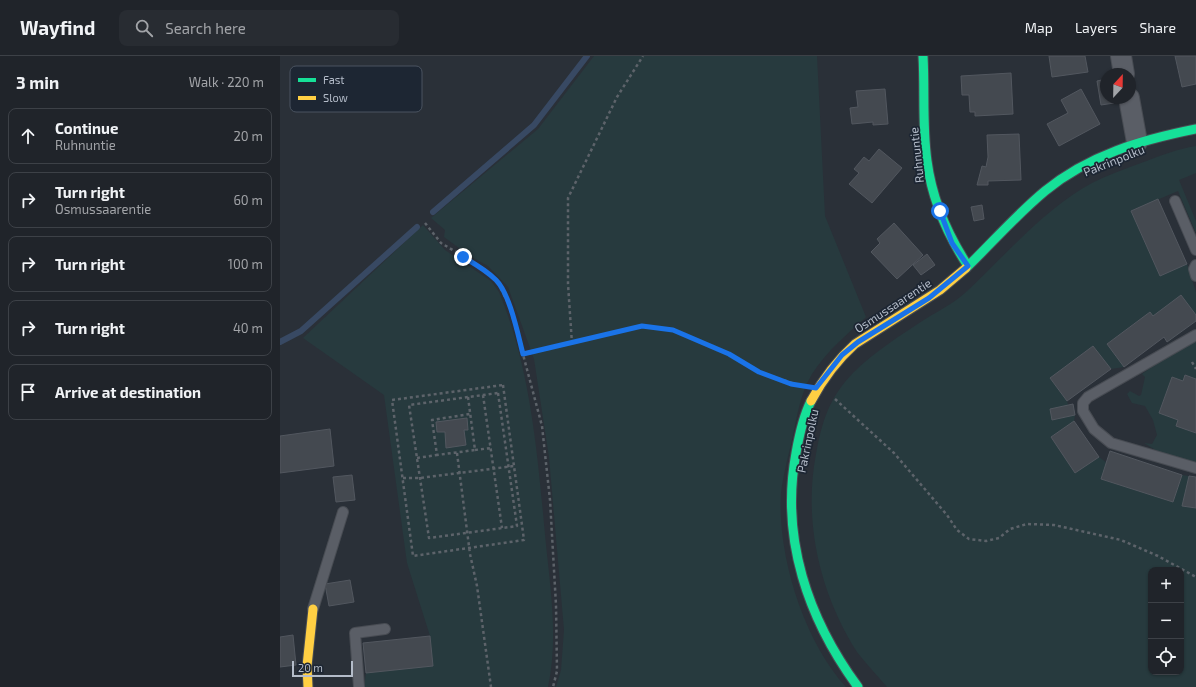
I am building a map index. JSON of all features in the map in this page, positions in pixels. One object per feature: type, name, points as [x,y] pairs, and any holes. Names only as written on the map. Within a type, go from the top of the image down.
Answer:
[{"type":"street","name":"Ruhnuntie","points":[[923,56],[929,174],[941,219],[952,243],[968,266]]},
{"type":"street","points":[[1121,56],[1123,68]]},
{"type":"street","points":[[1130,104],[1137,142]]},
{"type":"street","name":"Osmussaarentie","points":[[858,687],[830,646],[810,603],[803,584],[795,546],[791,506],[796,451],[804,417],[816,388],[842,355],[858,342],[929,298],[968,266],[1045,191],[1091,163],[1137,142],[1196,129]]},
{"type":"street","points":[[308,687],[307,666],[313,609]]},
{"type":"lane","points":[[1175,201],[1196,250]]},
{"type":"lane","points":[[1196,265],[1194,269],[1196,276]]},
{"type":"lane","points":[[1196,335],[1088,397],[1083,404],[1083,411],[1094,429],[1111,443],[1196,468]]},
{"type":"lane","points":[[313,609],[343,512]]},
{"type":"lane","points":[[359,687],[355,633],[385,629]]},
{"type":"path","points":[[572,344],[568,284],[568,198],[617,97],[643,56]]},
{"type":"path","points":[[425,223],[441,243],[481,267],[497,281],[509,304],[523,354],[542,426],[550,500],[556,605],[557,671],[553,687]]},
{"type":"path","points":[[523,354],[572,344],[642,326],[673,330],[729,354],[759,372],[791,384],[816,388]]},
{"type":"path","points":[[1192,362],[1196,369]]},
{"type":"path","points":[[504,385],[524,540],[413,556],[402,478],[392,400],[504,385]]},
{"type":"path","points":[[498,393],[517,526],[429,538],[409,405],[483,395],[498,393]]},
{"type":"path","points":[[483,395],[502,528]]},
{"type":"path","points":[[830,395],[867,426],[894,453],[947,515],[957,530],[969,539],[986,541],[999,538],[1010,529],[1027,524],[1054,525],[1121,540],[1158,556],[1196,577]]},
{"type":"path","points":[[468,397],[475,450]]},
{"type":"path","points":[[437,455],[432,420],[470,414]]},
{"type":"path","points":[[417,458],[491,448]]},
{"type":"path","points":[[457,453],[469,548],[477,586],[490,687]]},
{"type":"path","points":[[402,478],[420,478],[514,466]]},
{"type":"green space","points":[[594,56],[817,56],[825,216],[866,317],[824,358],[808,382],[797,414],[783,480],[781,493],[781,518],[789,570],[796,596],[806,622],[831,668],[846,687],[556,687],[561,670],[564,630],[549,457],[534,359],[508,287],[488,266],[470,256],[444,237],[445,230],[431,218],[538,129]]},
{"type":"green space","points":[[1196,146],[1196,173],[1179,180],[1196,221],[1196,233],[1178,191],[1131,211],[1160,276],[1187,264],[1196,292],[1196,315],[1181,296],[1153,316],[1150,312],[1107,344],[1124,367],[1111,369],[1093,346],[1050,378],[1067,401],[1068,405],[1052,420],[1075,415],[1074,421],[1051,437],[1075,473],[1099,457],[1107,463],[1101,479],[1173,502],[1182,475],[1189,476],[1183,506],[1196,508],[1196,687],[887,687],[857,652],[844,630],[824,582],[818,557],[812,505],[813,480],[816,454],[821,431],[832,401],[853,373],[879,350],[961,297],[1041,219],[1075,193],[1110,175],[1175,151]]},
{"type":"green space","points":[[423,225],[445,250],[491,281],[499,292],[519,353],[532,417],[540,481],[553,616],[553,652],[548,687],[364,687],[366,673],[433,666],[430,636],[407,563],[384,395],[303,338]]},
{"type":"green space","points":[[1196,340],[1196,379],[1185,375],[1183,381],[1172,377],[1159,413],[1178,420],[1176,426],[1196,433],[1196,463],[1162,454],[1144,443],[1152,444],[1157,435],[1153,420],[1145,406],[1132,403],[1127,394],[1130,391],[1139,396],[1141,395],[1145,377],[1142,374],[1185,343]]},
{"type":"building","points":[[1049,56],[1085,56],[1088,72],[1052,77]]},
{"type":"building","points":[[1175,56],[1196,56],[1196,84],[1182,87]]},
{"type":"building","points":[[1011,73],[1013,114],[975,116],[975,112],[970,112],[969,95],[962,95],[961,76]]},
{"type":"building","points":[[1100,80],[1100,99],[1097,81]]},
{"type":"building","points":[[885,89],[888,124],[873,125],[873,122],[852,124],[850,108],[858,107],[856,91]]},
{"type":"building","points":[[1081,89],[1100,124],[1059,146],[1047,124],[1068,113],[1061,100]]},
{"type":"building","points":[[1019,134],[1021,180],[988,181],[988,185],[977,185],[982,166],[986,167],[988,157],[987,135]]},
{"type":"building","points":[[879,149],[902,168],[872,203],[849,184],[859,173],[854,169],[864,157],[869,161]]},
{"type":"building","points":[[1158,199],[1187,264],[1160,276],[1131,211]]},
{"type":"building","points":[[982,205],[984,219],[974,221],[971,207]]},
{"type":"building","points":[[894,223],[923,255],[897,279],[871,252],[880,243],[877,239]]},
{"type":"building","points":[[927,254],[935,265],[921,275],[913,265]]},
{"type":"building","points":[[1181,295],[1196,315],[1196,321],[1167,342],[1164,337],[1124,367],[1107,344],[1150,312],[1153,316]]},
{"type":"building","points":[[1093,346],[1111,369],[1067,401],[1050,378]]},
{"type":"building","points":[[1185,375],[1196,379],[1196,433],[1176,426],[1178,420],[1159,413],[1172,377],[1183,381]]},
{"type":"building","points":[[1073,404],[1075,415],[1052,420],[1050,409]]},
{"type":"building","points":[[467,418],[468,430],[464,430],[466,445],[446,448],[445,432],[437,432],[436,422]]},
{"type":"building","points":[[1074,421],[1099,457],[1075,473],[1051,437]]},
{"type":"building","points":[[330,429],[334,466],[280,473],[280,436]]},
{"type":"building","points":[[1110,451],[1182,475],[1173,502],[1101,479]]},
{"type":"building","points":[[352,475],[355,500],[336,502],[333,477]]},
{"type":"building","points":[[1189,476],[1196,477],[1196,508],[1182,506]]},
{"type":"building","points":[[350,580],[354,602],[329,606],[325,584]]},
{"type":"building","points":[[293,635],[296,665],[280,667],[280,637]]},
{"type":"building","points":[[430,636],[433,666],[366,673],[363,643]]},
{"type":"waterway","points":[[433,212],[534,125],[587,56]]},
{"type":"waterway","points":[[280,342],[301,331],[417,227]]},
{"type":"traffic: fast","points":[[923,56],[925,135],[929,175],[947,229],[968,266]]},
{"type":"traffic: fast","points":[[966,268],[1034,200],[1062,178],[1098,158],[1116,151],[1155,138],[1196,129]]},
{"type":"traffic: fast","points":[[811,401],[800,433],[792,485],[792,516],[795,546],[802,576],[812,605],[825,634],[840,661],[858,687]]},
{"type":"traffic: slow","points":[[811,401],[830,371],[855,344],[940,290],[966,268]]},
{"type":"traffic: slow","points":[[308,687],[307,666],[313,609]]},
{"type":"route","points":[[463,257],[481,267],[497,281],[509,304],[523,354],[592,339],[642,326],[673,330],[729,354],[759,372],[791,384],[816,388],[842,355],[858,342],[907,310],[929,298],[952,281],[968,266],[952,243],[941,219],[940,211]]}]
